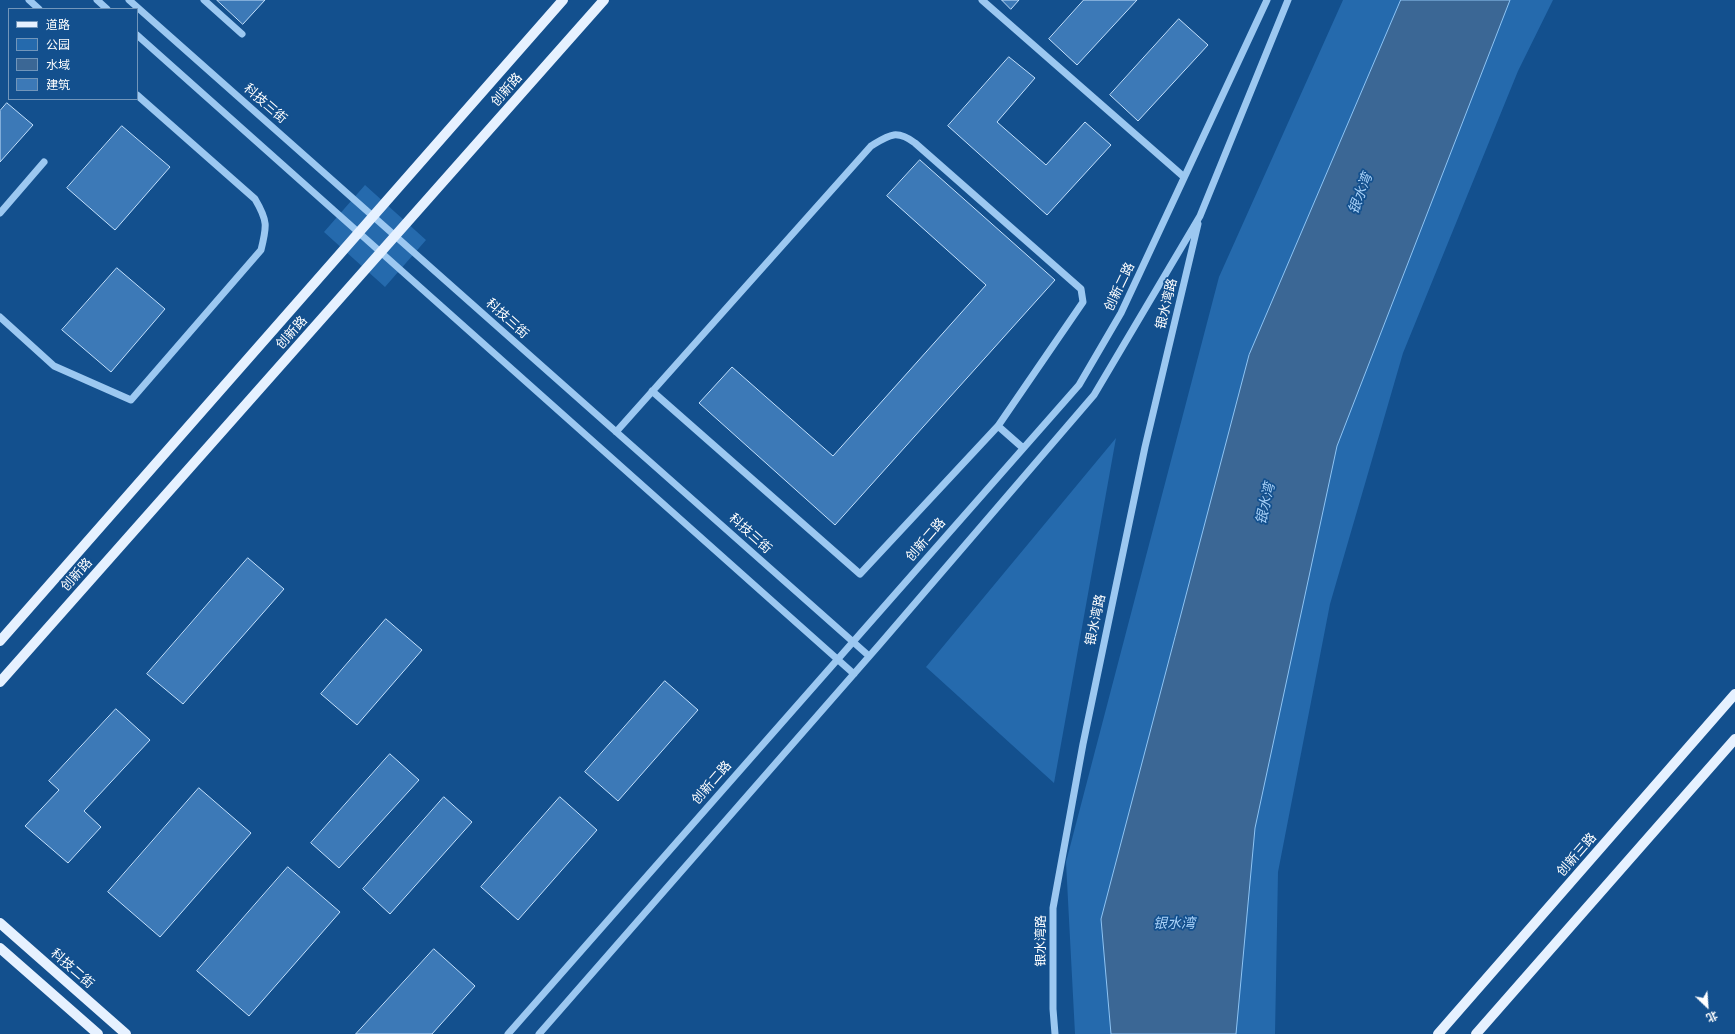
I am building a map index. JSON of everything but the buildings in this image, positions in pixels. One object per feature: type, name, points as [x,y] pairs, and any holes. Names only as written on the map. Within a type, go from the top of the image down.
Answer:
[{"type":"main road","name":"创新路","points":[[0,641],[563,0]]},
{"type":"main road","name":"创新路","points":[[0,682],[604,0]]},
{"type":"main road","name":"创新三路","points":[[1438,1034],[1735,694]]},
{"type":"main road","points":[[1476,1034],[1735,739]]},
{"type":"main road","name":"科技二街","points":[[0,923],[126,1034]]},
{"type":"main road","points":[[0,948],[98,1034]]},
{"type":"street","points":[[29,0],[38,8]]},
{"type":"street","points":[[97,0],[106,8]]},
{"type":"street","name":"科技三街","points":[[129,0],[869,656]]},
{"type":"street","points":[[204,0],[242,34]]},
{"type":"street","points":[[982,0],[1184,177]]},
{"type":"street","name":"创新二路","points":[[508,1034],[852,641],[1079,385],[1121,314],[1267,0]]},
{"type":"street","points":[[539,1034],[854,674],[1094,395],[1200,216],[1288,0]]},
{"type":"street","points":[[138,36],[854,674]]},
{"type":"street","points":[[0,317],[54,366],[131,400],[261,250],[266,229],[263,213],[255,199],[138,96]]},
{"type":"street","points":[[616,432],[652,391],[871,146],[886,136],[895,134],[906,136],[915,143],[1081,289],[1083,302],[998,426],[860,574],[652,391]]},
{"type":"street","points":[[0,212],[44,162]]},
{"type":"street","name":"银水湾路","points":[[1055,1034],[1053,1002],[1054,900],[1083,744],[1145,447],[1200,216]]},
{"type":"street","points":[[998,426],[1023,448]]},
{"type":"green space","points":[[1343,0],[1553,0],[1518,71],[1403,353],[1330,604],[1278,872],[1275,1034],[1075,1034],[1066,862],[1219,277]]},
{"type":"green space","points":[[365,185],[426,240],[385,287],[324,232]]},
{"type":"green space","points":[[1116,438],[1054,783],[926,667]]},
{"type":"water","name":"银水湾","points":[[1401,0],[1510,0],[1337,446],[1255,828],[1236,1034],[1111,1034],[1101,919],[1249,355]]}]
